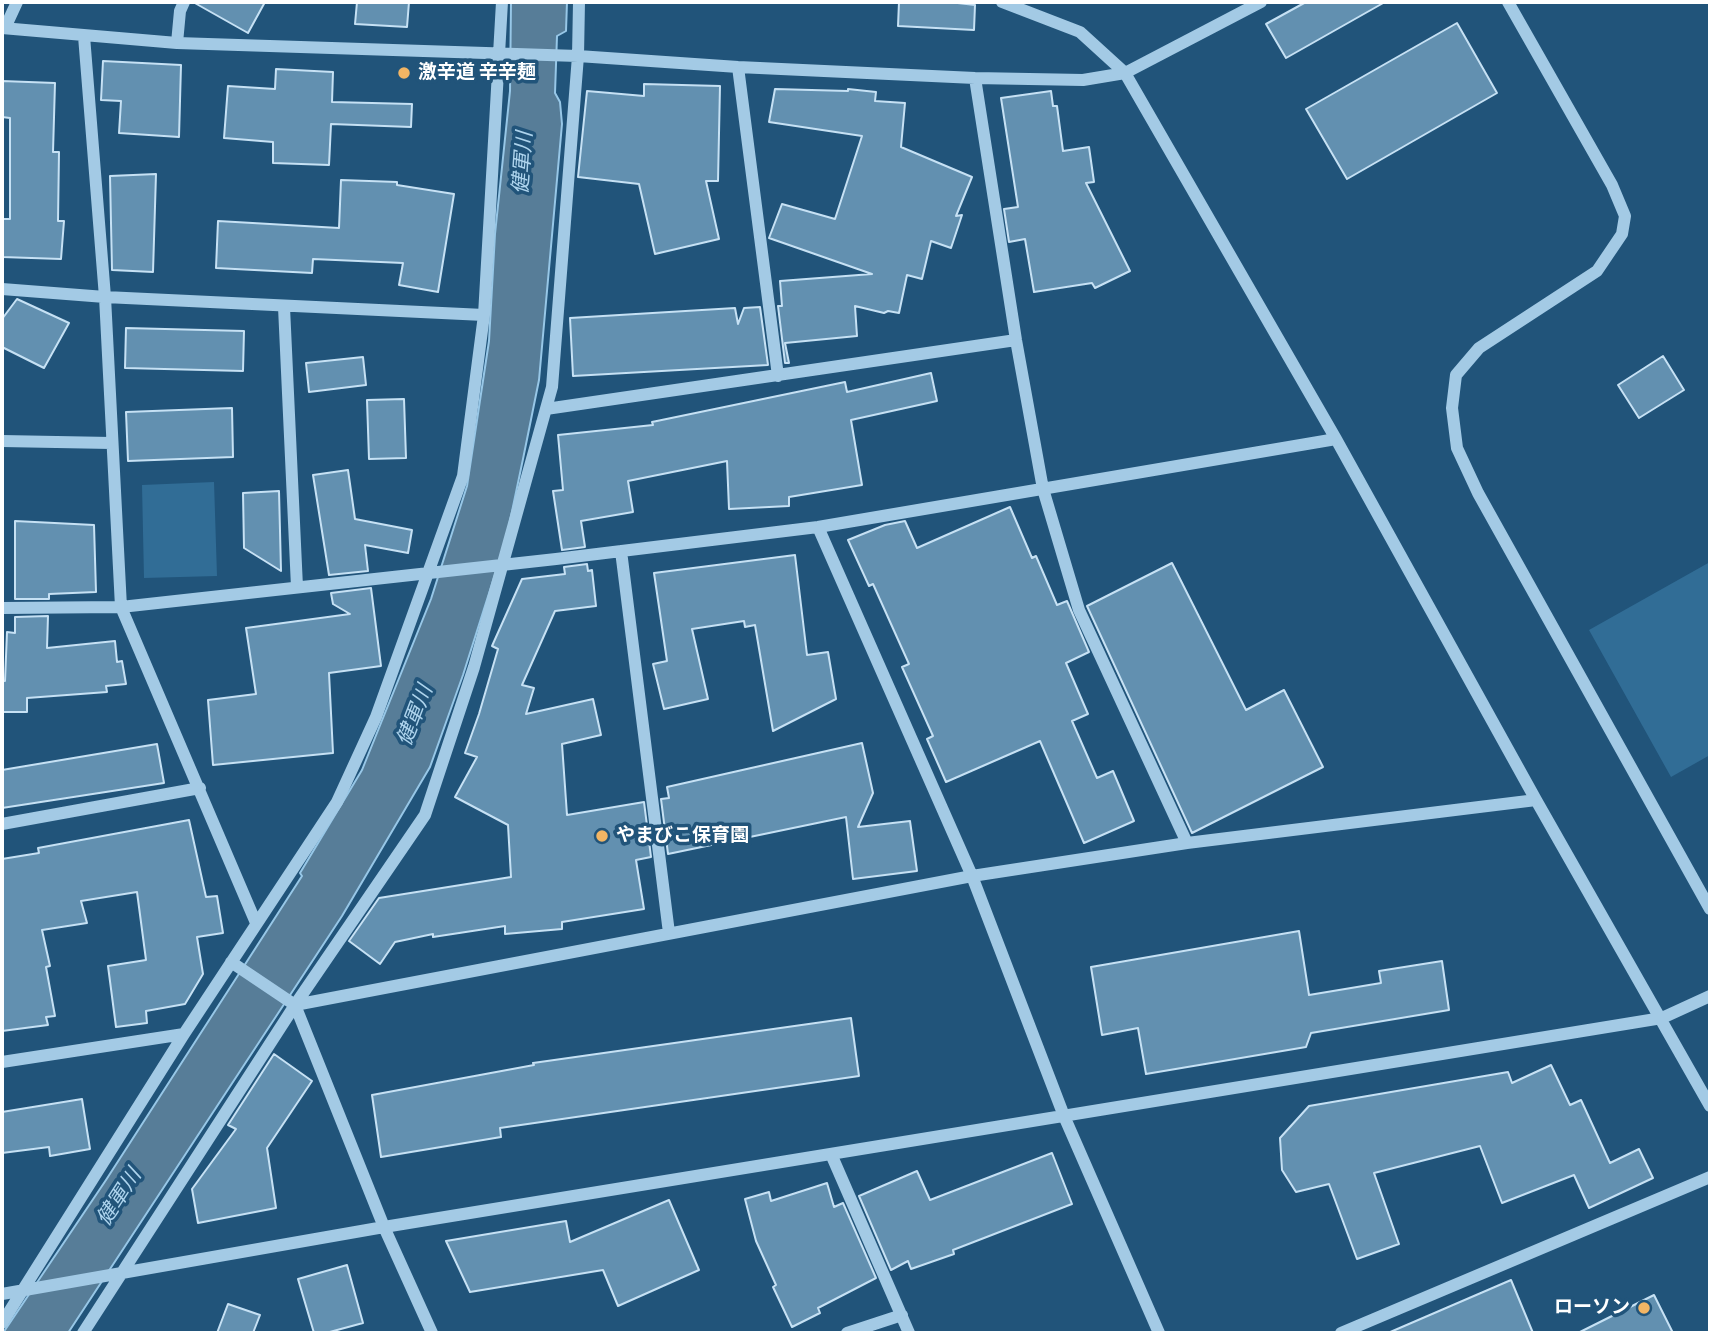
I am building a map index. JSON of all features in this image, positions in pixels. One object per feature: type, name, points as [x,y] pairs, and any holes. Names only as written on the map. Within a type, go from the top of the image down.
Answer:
[{"type":"street","points":[[17,2],[3,28],[177,43],[578,56],[738,67],[1083,80],[1125,73],[1261,2]]},
{"type":"street","points":[[177,43],[180,11],[184,2]]},
{"type":"street","points":[[2,1323],[184,1034],[337,802],[376,717],[463,476],[484,315],[502,2]]},
{"type":"street","points":[[83,1333],[295,1005],[425,815],[474,667],[552,387],[578,56],[579,2]]},
{"type":"street","points":[[1002,2],[1080,32],[1125,73],[1336,439],[1536,800],[1710,1105]]},
{"type":"street","points":[[1508,2],[1612,185],[1625,216],[1622,234],[1597,271],[1479,348],[1456,375],[1452,408],[1457,448],[1478,493],[1710,909]]},
{"type":"street","points":[[84,36],[105,297],[121,607],[256,923]]},
{"type":"street","points":[[738,67],[778,376]]},
{"type":"street","points":[[975,78],[1016,340],[1043,489],[1079,610],[1187,843]]},
{"type":"street","points":[[2,289],[284,307],[484,315]]},
{"type":"street","points":[[284,307],[296,586]]},
{"type":"street","points":[[546,409],[1016,340]]},
{"type":"street","points":[[2,608],[121,607],[818,527],[1336,439]]},
{"type":"street","points":[[2,441],[111,443]]},
{"type":"street","points":[[818,527],[972,876],[1065,1116],[1159,1333]]},
{"type":"street","points":[[621,551],[669,933]]},
{"type":"street","points":[[2,824],[200,788]]},
{"type":"street","points":[[295,1005],[972,876],[1187,843],[1536,800]]},
{"type":"street","points":[[231,962],[295,1005],[384,1227],[432,1333]]},
{"type":"street","points":[[2,1294],[384,1227],[1662,1018],[1710,996]]},
{"type":"street","points":[[2,1062],[184,1034]]},
{"type":"street","points":[[831,1154],[909,1333]]},
{"type":"street","points":[[1341,1333],[1710,1177]]},
{"type":"street","points":[[847,1333],[902,1315]]},
{"type":"shaded area","points":[[214,482],[217,576],[144,578],[142,485]]},
{"type":"shaded area","points":[[1710,562],[1710,755],[1671,777],[1589,630]]},
{"type":"water","name":"健軍川","points":[[511,2],[567,2],[566,31],[557,36],[555,93],[560,102],[562,124],[539,380],[506,540],[430,767],[342,916],[68,1333],[3,1333],[106,1180],[302,876],[300,873],[362,770],[431,599],[467,486],[489,341],[495,234],[510,91]]},
{"type":"building","points":[[193,2],[265,2],[248,33]]},
{"type":"building","points":[[357,2],[409,2],[407,27],[355,24]]},
{"type":"building","points":[[899,2],[975,5],[974,30],[898,26]]},
{"type":"building","points":[[1306,2],[1385,2],[1286,58],[1266,24]]},
{"type":"building","points":[[1457,23],[1497,93],[1347,179],[1306,109]]},
{"type":"building","points":[[103,61],[181,65],[179,137],[119,133],[121,101],[101,100]]},
{"type":"building","points":[[276,69],[333,72],[332,102],[412,104],[411,127],[331,124],[329,165],[273,163],[273,142],[224,138],[228,86],[275,89]]},
{"type":"building","points":[[2,81],[55,83],[53,152],[59,152],[58,221],[64,221],[61,259],[2,257],[2,219],[10,219],[10,118],[2,117]]},
{"type":"building","points":[[644,84],[720,86],[718,181],[706,181],[719,239],[655,254],[639,184],[578,177],[587,91],[644,96]]},
{"type":"building","points":[[775,89],[848,89],[876,92],[875,101],[905,103],[901,147],[972,177],[956,216],[962,215],[951,248],[931,241],[922,279],[907,275],[899,313],[884,313],[855,306],[857,336],[785,343],[789,363],[785,363],[778,306],[782,306],[780,281],[872,274],[769,238],[782,204],[835,219],[862,136],[769,122]]},
{"type":"building","points":[[1051,91],[1053,106],[1057,106],[1063,151],[1089,147],[1094,182],[1086,183],[1130,271],[1095,288],[1092,283],[1034,292],[1025,239],[1009,242],[1004,209],[1018,207],[1001,98]]},
{"type":"building","points":[[156,174],[153,272],[112,270],[110,176]]},
{"type":"building","points":[[341,180],[397,182],[397,185],[454,194],[438,292],[399,285],[403,263],[313,259],[312,273],[216,268],[218,221],[339,228]]},
{"type":"building","points":[[17,299],[69,323],[44,368],[2,347],[2,319]]},
{"type":"building","points":[[760,307],[768,365],[573,376],[570,318],[735,308],[738,324],[744,308]]},
{"type":"building","points":[[126,328],[244,331],[243,371],[125,368]]},
{"type":"building","points":[[1663,356],[1684,390],[1639,418],[1618,385]]},
{"type":"building","points":[[363,357],[366,385],[309,392],[306,363]]},
{"type":"building","points":[[931,373],[937,401],[851,420],[862,485],[789,497],[789,506],[729,509],[727,461],[628,481],[633,512],[581,521],[585,547],[562,550],[553,491],[563,490],[558,435],[653,425],[652,422],[845,382],[847,392]]},
{"type":"building","points":[[404,399],[406,458],[369,459],[367,400]]},
{"type":"building","points":[[232,408],[233,457],[128,461],[126,412]]},
{"type":"building","points":[[348,470],[355,519],[412,530],[408,553],[365,545],[368,571],[329,575],[313,475]]},
{"type":"building","points":[[279,491],[281,571],[244,548],[243,493]]},
{"type":"building","points":[[1010,507],[1032,558],[1036,556],[1057,605],[1067,601],[1089,652],[1066,663],[1088,714],[1072,721],[1097,778],[1113,771],[1134,821],[1084,843],[1040,741],[946,782],[927,739],[933,736],[902,667],[909,664],[873,584],[869,586],[848,540],[885,525],[905,521],[917,548]]},
{"type":"building","points":[[15,521],[94,525],[96,592],[49,594],[49,599],[15,599]]},
{"type":"building","points":[[795,555],[807,655],[828,652],[836,699],[773,731],[755,625],[745,627],[744,621],[692,629],[708,699],[664,709],[653,664],[667,661],[654,573]]},
{"type":"building","points":[[1172,563],[1246,710],[1284,690],[1323,767],[1192,833],[1087,606]]},
{"type":"building","points":[[587,564],[588,571],[592,570],[596,606],[555,611],[522,685],[534,688],[526,714],[593,699],[601,735],[562,744],[567,815],[644,802],[651,857],[636,860],[644,909],[562,922],[562,929],[505,934],[505,926],[433,937],[433,934],[395,942],[380,964],[349,941],[379,898],[511,877],[508,825],[455,797],[477,757],[465,753],[498,649],[492,646],[522,579],[565,574],[564,567]]},
{"type":"building","points":[[371,588],[381,666],[329,673],[333,753],[213,765],[208,700],[256,694],[246,628],[350,614],[333,604],[331,593]]},
{"type":"building","points":[[48,616],[47,648],[115,641],[117,662],[122,661],[126,684],[106,686],[107,692],[27,698],[27,712],[2,712],[7,632],[15,633],[15,617]]},
{"type":"building","points":[[862,743],[873,793],[858,827],[910,821],[917,871],[853,879],[846,817],[668,854],[661,799],[669,798],[667,787]]},
{"type":"building","points":[[157,744],[164,783],[2,808],[2,770]]},
{"type":"building","points":[[189,820],[206,897],[217,896],[223,933],[197,937],[203,974],[185,1004],[146,1011],[147,1023],[116,1027],[108,966],[146,960],[137,892],[81,901],[87,923],[42,930],[50,966],[46,967],[55,1016],[46,1017],[48,1025],[2,1031],[2,859],[39,853],[38,848]]},
{"type":"building","points":[[1299,931],[1309,995],[1381,983],[1379,971],[1442,961],[1449,1010],[1311,1033],[1306,1047],[1146,1074],[1138,1028],[1102,1035],[1091,967]]},
{"type":"building","points":[[851,1018],[859,1076],[500,1128],[501,1137],[381,1157],[372,1095],[534,1065],[533,1063]]},
{"type":"building","points":[[274,1054],[312,1081],[267,1148],[276,1208],[198,1223],[192,1189],[236,1129],[228,1125]]},
{"type":"building","points":[[1551,1065],[1570,1105],[1581,1100],[1610,1163],[1639,1149],[1653,1178],[1589,1208],[1574,1175],[1502,1203],[1480,1146],[1374,1173],[1399,1244],[1357,1259],[1329,1184],[1296,1192],[1282,1170],[1280,1138],[1309,1106],[1508,1072],[1512,1083]]},
{"type":"building","points":[[82,1099],[90,1149],[50,1156],[49,1147],[2,1153],[2,1112]]},
{"type":"building","points":[[1052,1153],[1072,1204],[953,1250],[954,1254],[911,1269],[908,1261],[891,1270],[859,1196],[917,1171],[930,1200]]},
{"type":"building","points":[[827,1183],[834,1207],[843,1203],[876,1278],[818,1308],[820,1313],[792,1327],[756,1241],[745,1199],[769,1192],[771,1201]]},
{"type":"building","points":[[669,1200],[699,1270],[618,1306],[603,1270],[470,1292],[446,1241],[566,1221],[570,1242]]},
{"type":"building","points":[[347,1265],[363,1323],[326,1333],[314,1333],[298,1279]]},
{"type":"building","points":[[1511,1280],[1533,1333],[1388,1333]]},
{"type":"building","name":"ローソン","points":[[1654,1295],[1673,1333],[1578,1333]]},
{"type":"building","points":[[228,1304],[260,1315],[253,1333],[217,1333]]},
{"type":"place","name":"激辛道 辛辛麺","points":[[404,73]]},
{"type":"place","name":"やまびこ保育園","points":[[602,836]]},
{"type":"place","name":"ローソン","points":[[1644,1308]]}]
